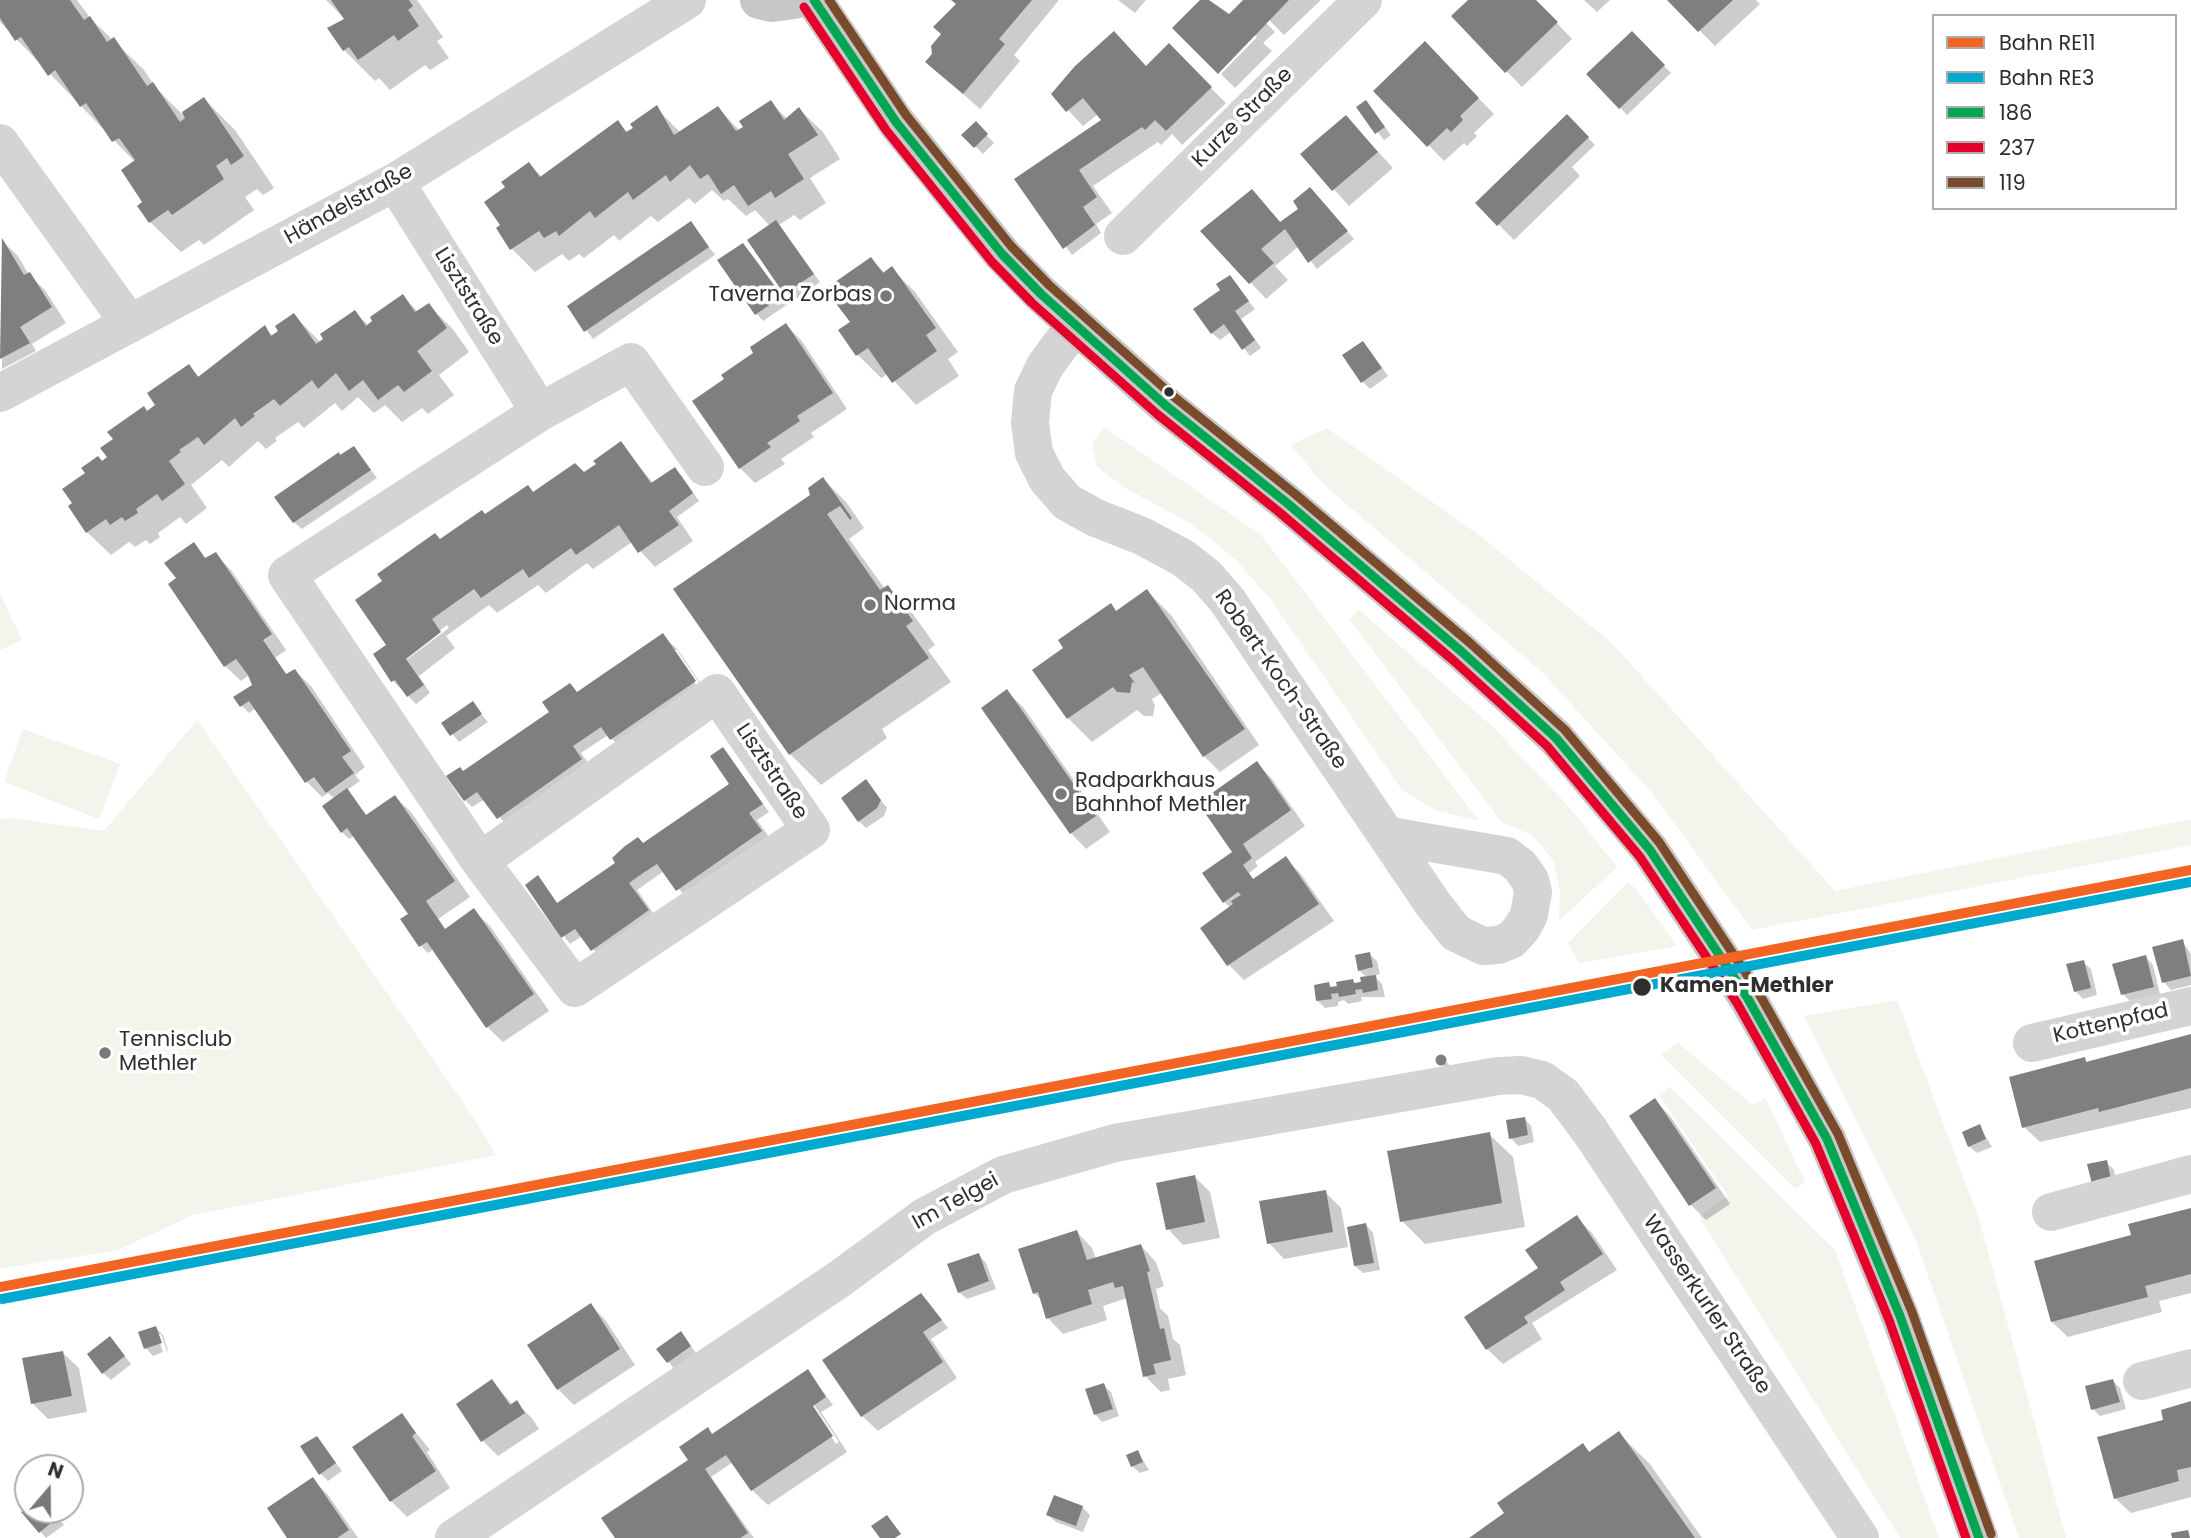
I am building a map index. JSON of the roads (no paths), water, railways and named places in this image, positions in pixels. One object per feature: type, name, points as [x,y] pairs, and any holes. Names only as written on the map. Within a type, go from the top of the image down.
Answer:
[{"type":"main road","points":[[759,0],[772,3],[794,0]]},
{"type":"main road","points":[[814,0],[896,122],[1002,254],[1075,325],[1165,405],[1287,503],[1451,643],[1556,738],[1675,883],[1785,1059],[1827,1139],[1866,1228],[1979,1538]]},
{"type":"street","name":"Händelstraße","points":[[0,393],[395,182],[687,0]]},
{"type":"street","name":"Kurze Straße","points":[[1123,236],[1363,0]]},
{"type":"street","points":[[0,143],[130,324]]},
{"type":"street","name":"Lisztstraße","points":[[395,182],[540,412]]},
{"type":"street","name":"Robert-Koch-Straße","points":[[1075,325],[1045,366],[1033,391],[1030,423],[1034,453],[1047,479],[1067,502],[1096,519],[1142,536],[1183,558],[1206,576],[1227,600],[1390,836]]},
{"type":"street","name":"Lisztstraße","points":[[480,861],[717,693],[811,830],[575,988],[480,861],[287,575],[540,412],[631,362],[705,467]]},
{"type":"street","name":"Kottenpfad","points":[[2032,1043],[2191,1006]]},
{"type":"street","name":"Im Telgei","points":[[454,1538],[838,1280],[924,1217],[1003,1175],[1115,1143],[1498,1076],[1521,1074],[1542,1080]]},
{"type":"street","name":"Wasserkurler Straße","points":[[1542,1080],[1563,1095],[1590,1130],[1860,1538]]},
{"type":"street","points":[[2051,1212],[2191,1174]]},
{"type":"street","points":[[2142,1381],[2191,1368]]},
{"type":"rail line","name":"RE11","points":[[0,1287],[2191,870]]},
{"type":"rail line","name":"RE3","points":[[2,1299],[2191,882]]},
{"type":"place","name":"Taverna Zorbas","points":[[886,296]]},
{"type":"place","name":"Norma","points":[[870,605]]},
{"type":"place","name":"Radparkhaus Bahnhof Methler","points":[[1061,794]]},
{"type":"place","name":"Kamen-Methler","points":[[1642,987]]},
{"type":"place","name":"Tennisclub Methler","points":[[105,1053]]}]
